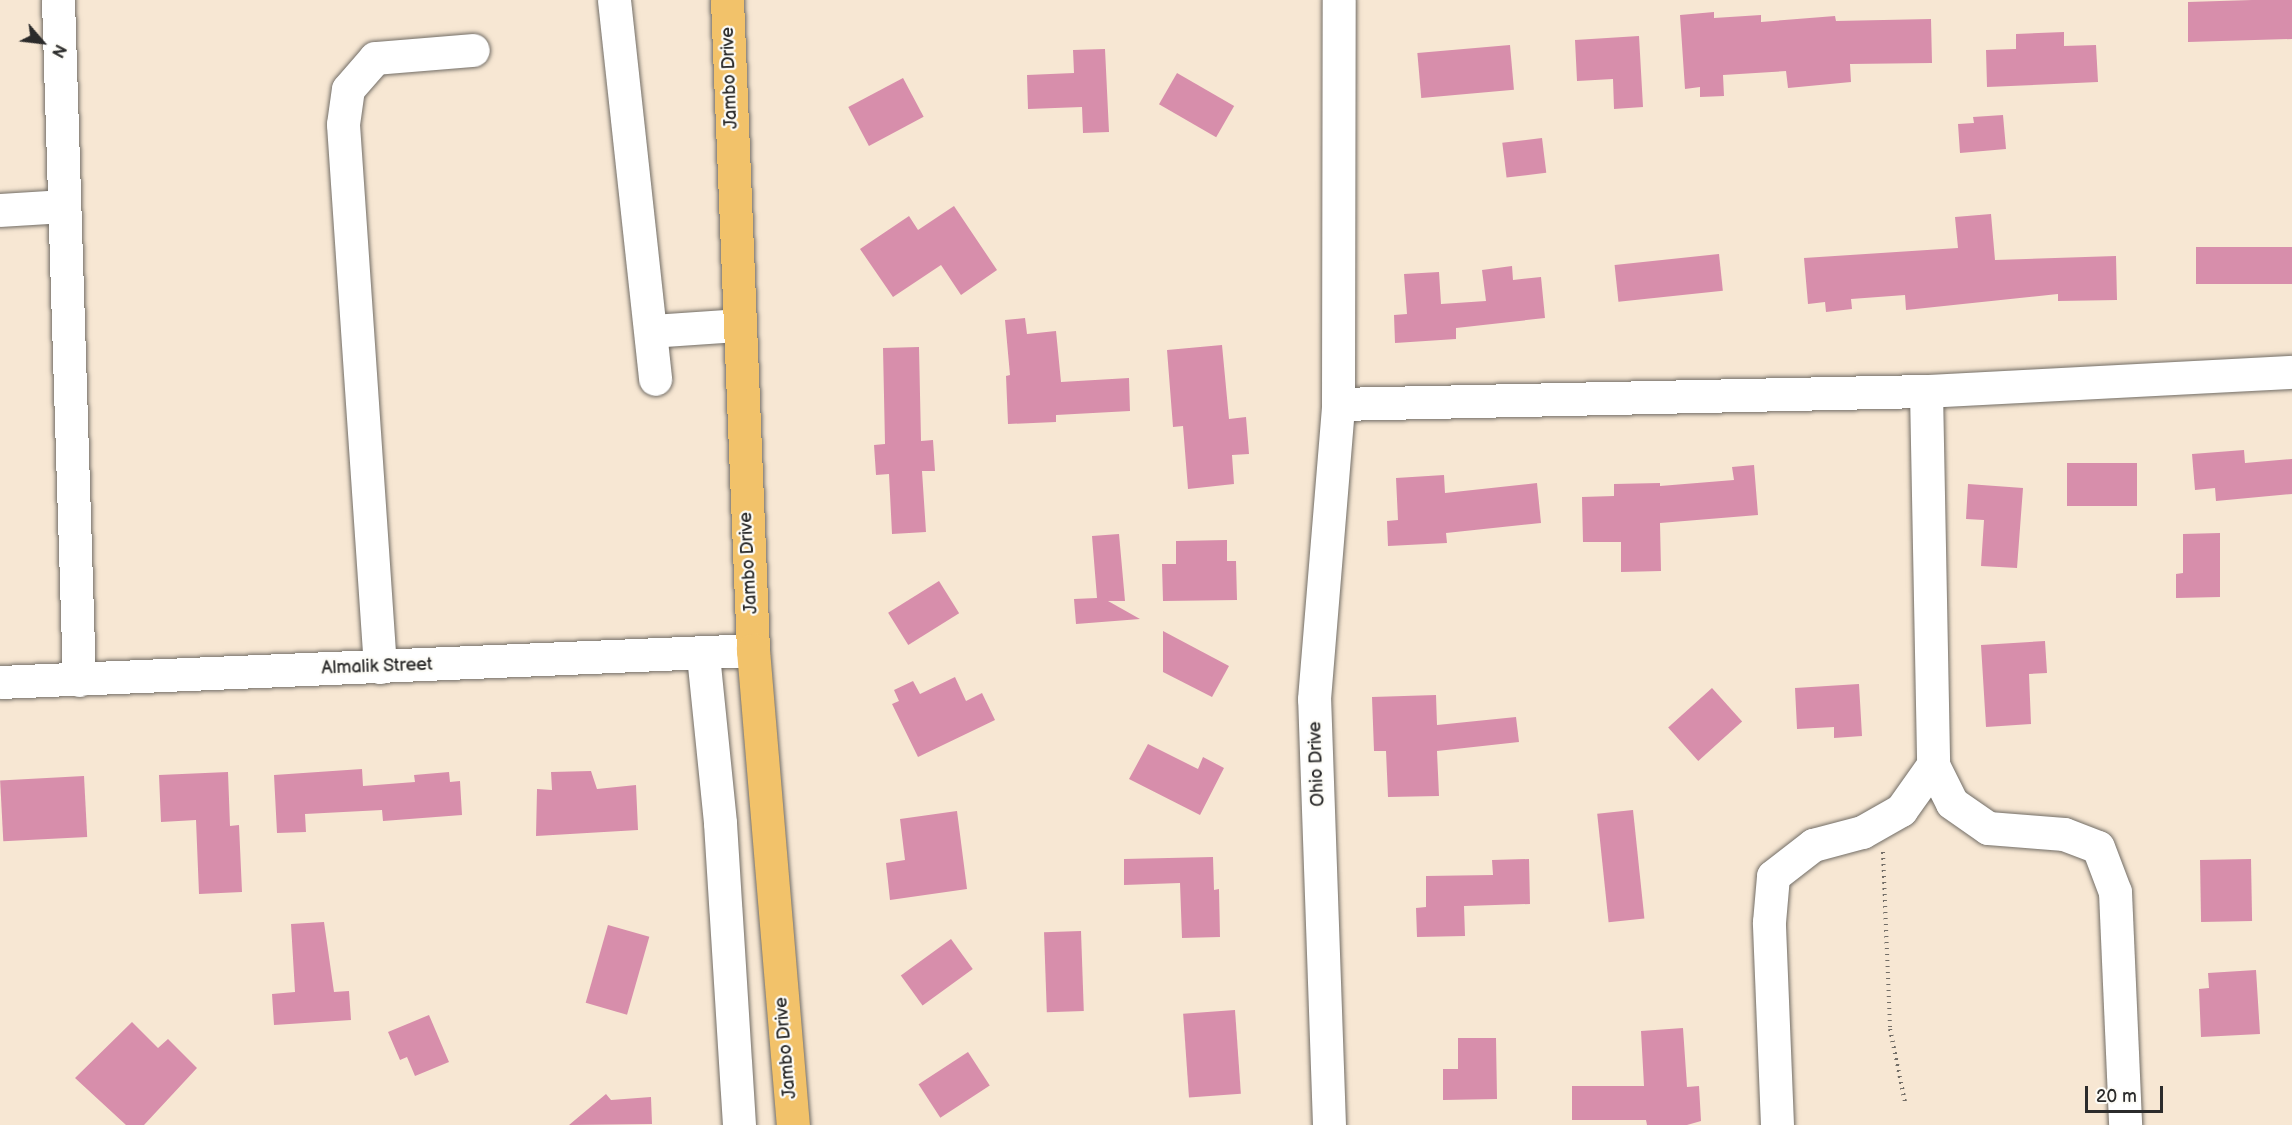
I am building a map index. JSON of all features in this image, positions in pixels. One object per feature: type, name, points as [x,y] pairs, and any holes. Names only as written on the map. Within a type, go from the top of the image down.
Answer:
[{"type":"main road","name":"Jambo Drive","points":[[728,0],[753,650],[793,1125]]},
{"type":"street","points":[[58,0],[79,680]]},
{"type":"street","points":[[614,0],[655,379]]},
{"type":"street","name":"Ohio Drive","points":[[1329,1125],[1314,699],[1338,404],[1339,0]]},
{"type":"street","points":[[380,667],[343,124],[348,89],[375,58],[472,50]]},
{"type":"street","points":[[0,210],[64,206]]},
{"type":"street","points":[[651,331],[739,325]]},
{"type":"street","points":[[1338,404],[1926,391],[2292,372]]},
{"type":"street","points":[[1926,391],[1934,765],[1952,803],[1988,828],[2064,834],[2098,848],[2115,892],[2125,1125]]},
{"type":"street","name":"Almalik Street","points":[[0,682],[703,655],[753,650]]},
{"type":"street","points":[[703,655],[720,823],[739,1125]]},
{"type":"street","points":[[1777,1125],[1768,922],[1773,876],[1813,845],[1862,832],[1901,810],[1934,765]]},
{"type":"path","points":[[1881,821],[1890,1029],[1905,1102]]},
{"type":"building","points":[[2292,0],[2292,39],[2188,42],[2188,2]]},
{"type":"building","points":[[1714,12],[1714,18],[1761,15],[1761,22],[1835,16],[1836,21],[1931,19],[1932,63],[1850,64],[1851,82],[1788,88],[1786,71],[1723,75],[1724,96],[1700,97],[1700,87],[1685,89],[1680,15]]},
{"type":"building","points":[[2064,32],[2064,46],[2096,45],[2098,82],[1987,87],[1986,50],[2016,49],[2016,34]]},
{"type":"building","points":[[1639,36],[1643,107],[1614,109],[1613,79],[1577,81],[1575,40]]},
{"type":"building","points":[[1510,45],[1514,90],[1421,98],[1417,53]]},
{"type":"building","points":[[1105,49],[1109,132],[1083,133],[1082,107],[1028,109],[1027,75],[1074,73],[1073,50]]},
{"type":"building","points":[[1177,73],[1234,106],[1216,137],[1159,104]]},
{"type":"building","points":[[903,78],[924,117],[869,146],[848,107]]},
{"type":"building","points":[[2003,115],[2006,149],[1960,153],[1958,124],[1974,123],[1973,117]]},
{"type":"building","points":[[1542,138],[1546,173],[1507,178],[1502,143]]},
{"type":"building","points":[[954,206],[997,270],[961,295],[941,265],[893,297],[860,249],[909,216],[918,230]]},
{"type":"building","points":[[1991,214],[1995,260],[2116,256],[2117,300],[2058,301],[2058,294],[1906,310],[1905,295],[1851,299],[1852,309],[1826,312],[1825,302],[1808,304],[1804,258],[1958,248],[1955,217]]},
{"type":"building","points":[[2196,247],[2292,247],[2292,284],[2196,284]]},
{"type":"building","points":[[1719,254],[1723,291],[1618,302],[1615,265]]},
{"type":"building","points":[[1512,266],[1513,280],[1541,277],[1545,318],[1456,328],[1456,339],[1395,343],[1394,315],[1407,314],[1404,274],[1439,272],[1441,304],[1486,301],[1482,270]]},
{"type":"building","points":[[1025,318],[1027,334],[1056,331],[1061,382],[1129,378],[1130,411],[1056,415],[1056,422],[1008,424],[1006,376],[1010,375],[1005,320]]},
{"type":"building","points":[[1222,345],[1229,419],[1246,417],[1249,454],[1232,455],[1234,484],[1188,489],[1183,426],[1173,427],[1167,350]]},
{"type":"building","points":[[919,347],[921,441],[933,440],[935,471],[922,471],[926,532],[892,534],[889,474],[876,475],[874,445],[885,444],[883,348]]},
{"type":"building","points":[[2244,450],[2245,463],[2292,459],[2292,494],[2216,501],[2215,488],[2195,490],[2192,454]]},
{"type":"building","points":[[2067,463],[2137,463],[2137,506],[2067,506]]},
{"type":"building","points":[[1754,465],[1758,515],[1660,523],[1661,571],[1621,572],[1621,542],[1583,542],[1582,497],[1614,496],[1614,484],[1660,483],[1660,486],[1734,480],[1732,467]]},
{"type":"building","points":[[1444,475],[1445,493],[1537,483],[1541,523],[1446,533],[1447,543],[1388,546],[1387,521],[1398,520],[1396,478]]},
{"type":"building","points":[[1968,484],[2023,488],[2017,568],[1981,566],[1984,520],[1966,519]]},
{"type":"building","points":[[2220,533],[2220,597],[2176,598],[2176,574],[2183,573],[2183,534]]},
{"type":"building","points":[[1119,534],[1125,601],[1108,601],[1140,619],[1076,624],[1074,599],[1097,598],[1092,536]]},
{"type":"building","points":[[1227,540],[1227,561],[1236,561],[1237,600],[1163,601],[1162,564],[1176,564],[1176,541]]},
{"type":"building","points":[[939,581],[959,613],[908,645],[888,613]]},
{"type":"building","points":[[1163,631],[1229,666],[1212,697],[1163,672]]},
{"type":"building","points":[[2045,641],[2047,673],[2029,674],[2031,724],[1986,727],[1981,645]]},
{"type":"building","points":[[955,677],[966,701],[982,693],[995,720],[918,757],[892,704],[899,701],[894,690],[913,681],[920,694]]},
{"type":"building","points":[[1859,684],[1862,736],[1834,738],[1834,727],[1797,729],[1795,688]]},
{"type":"building","points":[[1712,688],[1742,721],[1698,761],[1668,727]]},
{"type":"building","points":[[1436,695],[1437,725],[1516,717],[1519,742],[1437,751],[1439,796],[1388,797],[1386,751],[1374,751],[1372,697]]},
{"type":"building","points":[[1148,744],[1198,769],[1203,757],[1224,768],[1200,815],[1129,779]]},
{"type":"building","points":[[362,769],[363,786],[415,782],[414,775],[449,772],[450,782],[460,781],[462,815],[383,821],[382,810],[305,814],[306,832],[277,833],[274,775]]},
{"type":"building","points":[[591,771],[597,789],[636,785],[638,830],[536,836],[537,789],[552,790],[551,772]]},
{"type":"building","points":[[228,772],[230,826],[239,825],[242,892],[199,894],[196,820],[161,822],[159,775]]},
{"type":"building","points":[[84,776],[87,837],[3,841],[0,780]]},
{"type":"building","points":[[1633,810],[1644,918],[1609,922],[1597,814]]},
{"type":"building","points":[[957,811],[967,889],[890,900],[886,863],[905,860],[900,819]]},
{"type":"building","points":[[1213,857],[1214,890],[1219,889],[1220,937],[1182,938],[1180,883],[1124,885],[1124,859]]},
{"type":"building","points":[[1529,859],[1530,904],[1464,906],[1465,936],[1417,937],[1416,908],[1426,907],[1426,876],[1493,875],[1492,860]]},
{"type":"building","points":[[2251,859],[2252,921],[2201,922],[2200,860]]},
{"type":"building","points":[[324,922],[334,992],[349,991],[351,1020],[274,1025],[272,994],[295,992],[291,924]]},
{"type":"building","points":[[608,925],[649,937],[627,1015],[586,1003]]},
{"type":"building","points":[[1081,931],[1084,1011],[1047,1012],[1044,932]]},
{"type":"building","points":[[951,939],[973,969],[923,1005],[901,975]]},
{"type":"building","points":[[2256,970],[2260,1034],[2201,1037],[2199,989],[2209,988],[2208,973]]},
{"type":"building","points":[[1235,1010],[1241,1094],[1189,1097],[1183,1014]]},
{"type":"building","points":[[429,1015],[449,1062],[415,1076],[407,1057],[400,1060],[388,1032]]},
{"type":"building","points":[[132,1022],[158,1048],[168,1039],[197,1068],[144,1125],[126,1125],[75,1078]]},
{"type":"building","points":[[1683,1028],[1687,1087],[1699,1086],[1701,1121],[1687,1125],[1647,1125],[1646,1120],[1572,1120],[1572,1086],[1644,1086],[1641,1031]]},
{"type":"building","points":[[1458,1038],[1496,1038],[1497,1099],[1443,1100],[1443,1069],[1458,1069]]},
{"type":"building","points":[[968,1052],[990,1086],[940,1118],[919,1084]]},
{"type":"building","points":[[606,1094],[611,1100],[651,1097],[652,1124],[569,1125]]}]
